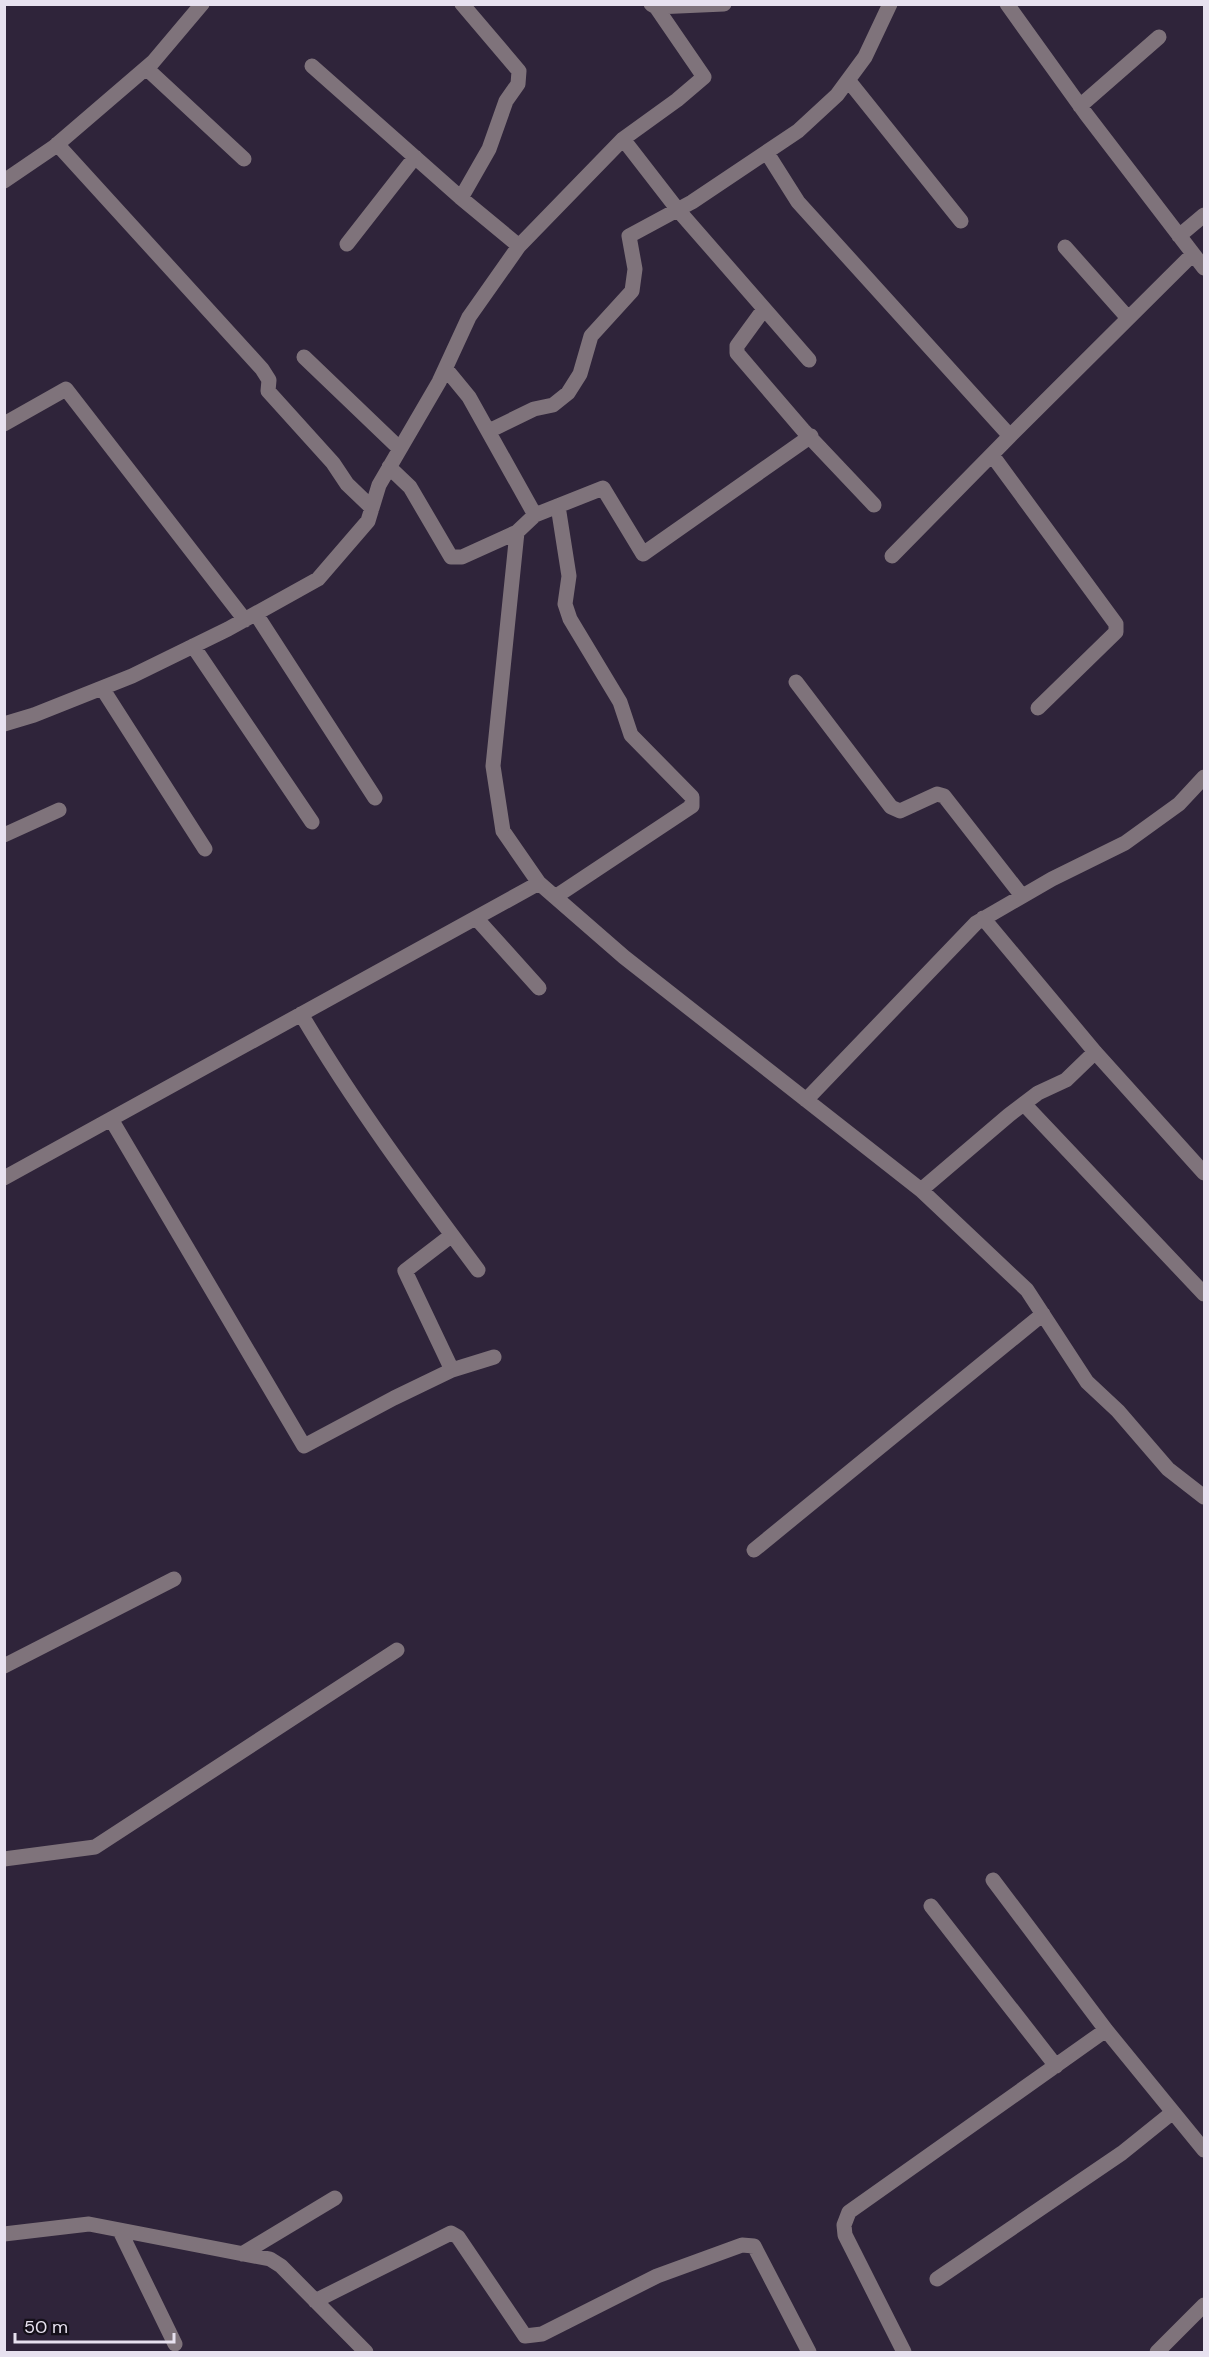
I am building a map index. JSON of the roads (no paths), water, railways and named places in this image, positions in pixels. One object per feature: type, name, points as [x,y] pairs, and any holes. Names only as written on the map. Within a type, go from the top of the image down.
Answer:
[{"type":"street","points":[[4,181],[57,144],[146,68],[202,4]]},
{"type":"street","points":[[461,198],[489,149],[506,101],[518,84],[519,71],[462,4]]},
{"type":"street","points":[[654,6],[724,4]]},
{"type":"street","points":[[489,432],[534,409],[553,405],[568,393],[580,374],[591,336],[632,291],[635,269],[629,236],[678,210],[798,131],[837,95],[865,57],[890,4]]},
{"type":"street","points":[[1006,4],[1080,106],[1204,268]]},
{"type":"street","points":[[4,723],[34,715],[102,688],[251,617],[318,579],[368,521],[379,485],[446,369],[469,317],[519,246],[623,139],[677,100],[704,76],[654,6]]},
{"type":"street","points":[[1080,106],[1159,37]]},
{"type":"street","points":[[312,66],[461,198],[519,246]]},
{"type":"street","points":[[146,68],[244,159]]},
{"type":"street","points":[[848,80],[961,221]]},
{"type":"street","points":[[623,139],[678,210],[809,360]]},
{"type":"street","points":[[57,144],[262,369],[268,380],[268,391],[333,463],[347,484],[372,508]]},
{"type":"street","points":[[767,153],[798,202],[1010,436]]},
{"type":"street","points":[[347,244],[415,157]]},
{"type":"street","points":[[1179,236],[1204,215]]},
{"type":"street","points":[[1065,247],[1128,318]]},
{"type":"street","points":[[892,556],[1193,254]]},
{"type":"street","points":[[764,309],[737,346],[737,353],[874,505]]},
{"type":"street","points":[[304,357],[400,449]]},
{"type":"street","points":[[446,369],[469,397],[535,515]]},
{"type":"street","points":[[4,424],[66,389],[251,617],[375,798]]},
{"type":"street","points":[[389,467],[410,487],[451,556],[462,557],[517,532],[535,515],[603,488],[643,554],[811,436]]},
{"type":"street","points":[[992,454],[1116,624],[1116,632],[1038,708]]},
{"type":"street","points":[[555,897],[692,806],[692,797],[631,735],[620,702],[570,619],[565,604],[569,576],[558,506]]},
{"type":"street","points":[[517,532],[493,766],[503,831],[539,883],[624,957],[921,1190],[1027,1290],[1087,1382],[1118,1411],[1168,1469],[1204,1497]]},
{"type":"street","points":[[193,646],[312,822]]},
{"type":"street","points":[[796,682],[891,807],[900,811],[937,794],[944,796],[1022,896]]},
{"type":"street","points":[[102,688],[206,849]]},
{"type":"street","points":[[806,1100],[976,922],[1125,843],[1179,804],[1204,777]]},
{"type":"street","points":[[4,835],[59,810]]},
{"type":"street","points":[[4,1178],[539,883]]},
{"type":"street","points":[[476,918],[538,988]]},
{"type":"street","points":[[983,918],[1095,1052],[1204,1173]]},
{"type":"street","points":[[301,1014],[330,1063],[370,1122],[478,1270]]},
{"type":"street","points":[[921,1190],[1024,1104],[1066,1080],[1095,1052]]},
{"type":"street","points":[[1024,1104],[1204,1294]]},
{"type":"street","points":[[111,1119],[304,1446],[452,1370],[494,1357]]},
{"type":"street","points":[[452,1235],[405,1271],[452,1370]]},
{"type":"street","points":[[754,1550],[1043,1314]]},
{"type":"street","points":[[4,1666],[174,1580]]},
{"type":"street","points":[[4,1859],[95,1847],[397,1650]]},
{"type":"street","points":[[993,1880],[1106,2030],[1204,2150]]},
{"type":"street","points":[[932,1906],[1056,2066]]},
{"type":"street","points":[[904,2352],[845,2235],[844,2225],[849,2212],[1106,2030]]},
{"type":"street","points":[[937,2279],[1122,2153],[1173,2112]]},
{"type":"street","points":[[243,2254],[335,2198]]},
{"type":"street","points":[[4,2234],[89,2224],[270,2259],[281,2266],[366,2352]]},
{"type":"street","points":[[120,2231],[175,2344]]},
{"type":"street","points":[[315,2301],[451,2233],[458,2236],[525,2336],[542,2334],[657,2276],[742,2245],[754,2246],[809,2352]]},
{"type":"street","points":[[1156,2352],[1204,2305]]}]
